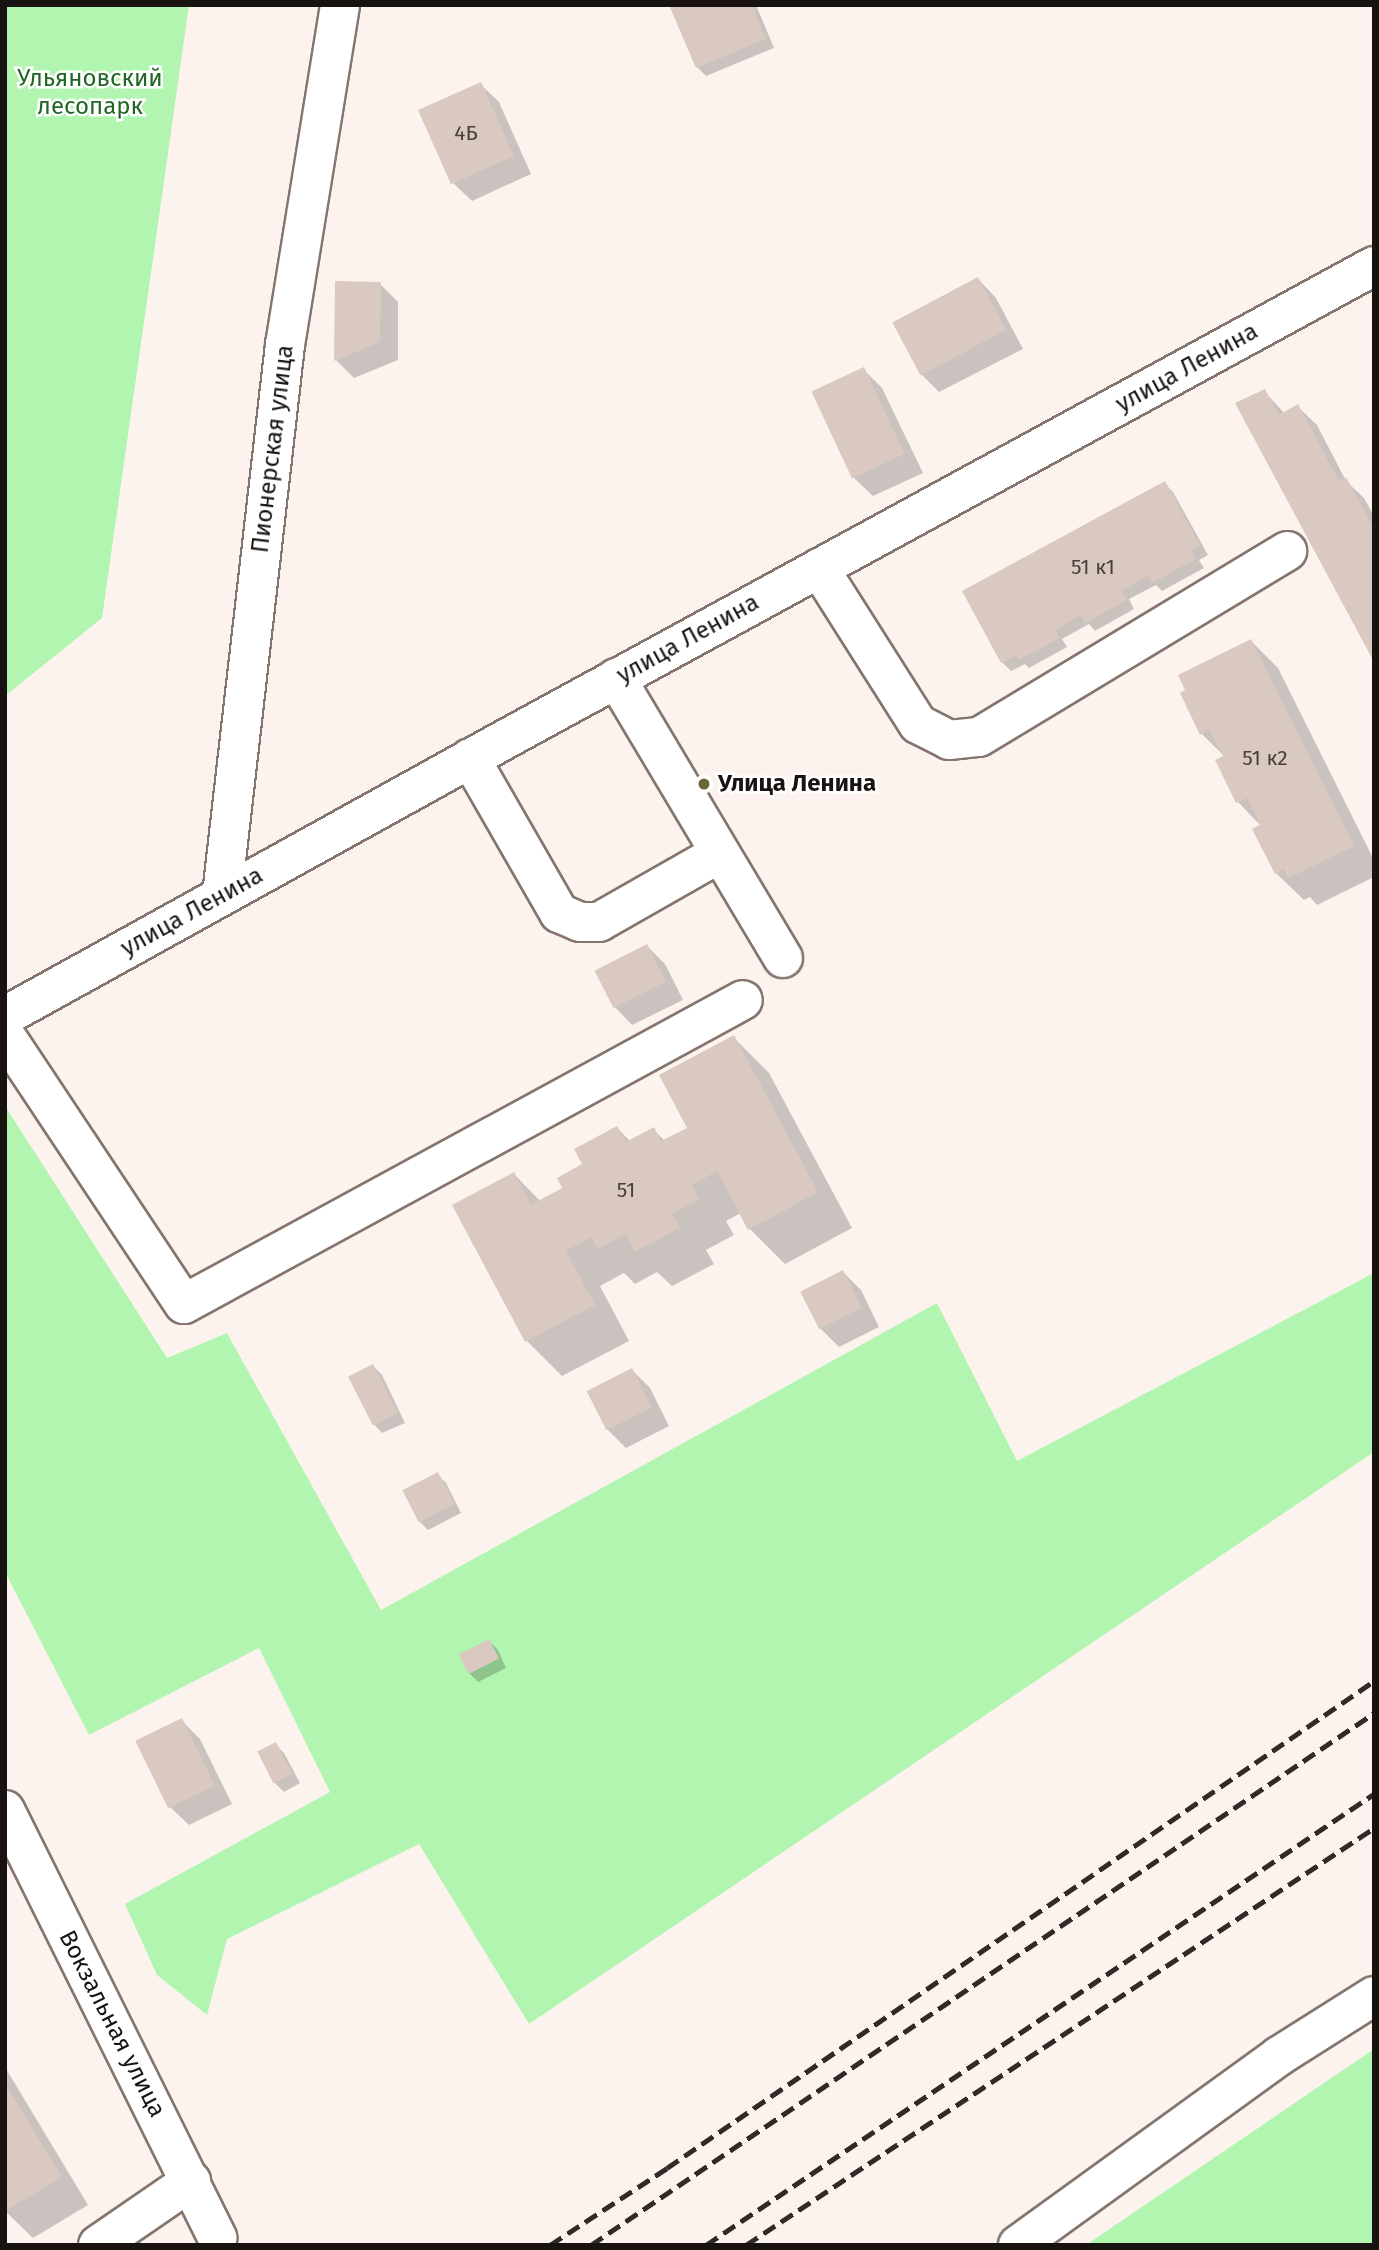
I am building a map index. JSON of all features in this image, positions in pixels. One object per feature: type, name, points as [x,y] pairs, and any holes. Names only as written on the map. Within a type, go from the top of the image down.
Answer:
[{"type":"street","name":"Пионерская улица","points":[[222,895],[285,345],[340,5]]},
{"type":"street","name":"улица Ленина","points":[[5,1016],[616,678],[1374,266]]},
{"type":"street","points":[[819,568],[918,724],[949,740],[979,737],[1287,551]]},
{"type":"street","points":[[616,678],[783,958]]},
{"type":"street","points":[[470,758],[559,913],[580,922],[599,922],[720,853]]},
{"type":"street","points":[[5,1035],[184,1304],[743,1000]]},
{"type":"street","name":"Вокзальная улица","points":[[5,1810],[217,2238]]},
{"type":"street","points":[[1018,2245],[1279,2056],[1374,1996]]},
{"type":"street","points":[[98,2245],[191,2181]]},
{"type":"green space","name":"Ульяновский лесопарк","points":[[5,5],[189,5],[102,618],[5,696]]},
{"type":"green space","points":[[5,1106],[167,1358],[227,1333],[381,1610],[937,1303],[1017,1461],[1374,1273],[1374,1452],[529,2024],[419,1844],[227,1939],[207,2015],[157,1975],[125,1904],[330,1792],[259,1648],[89,1735],[5,1572]]},
{"type":"green space","points":[[1374,2049],[1374,2245],[1086,2245]]},
{"type":"building","points":[[669,5],[752,5],[766,39],[696,68]]},
{"type":"building","points":[[481,82],[514,156],[451,184],[418,110]]},
{"type":"building","points":[[978,277],[1006,330],[921,376],[892,323]]},
{"type":"building","points":[[335,281],[381,282],[380,342],[334,361]]},
{"type":"building","points":[[864,367],[905,454],[852,479],[811,392]]},
{"type":"building","points":[[1265,389],[1279,415],[1298,404],[1339,481],[1346,477],[1372,525],[1374,524],[1374,662],[1235,403]]},
{"type":"building","points":[[1165,481],[1200,545],[1191,550],[1196,559],[1152,583],[1148,576],[1121,590],[1127,600],[1085,623],[1081,615],[1055,630],[1060,638],[1019,660],[1016,655],[1001,663],[962,591]]},
{"type":"building","points":[[1251,639],[1354,846],[1288,878],[1284,869],[1275,874],[1252,829],[1260,825],[1247,798],[1236,803],[1215,760],[1223,756],[1209,730],[1200,735],[1180,693],[1185,690],[1178,675]]},
{"type":"building","points":[[647,944],[666,981],[613,1008],[594,971]]},
{"type":"building","points":[[734,1035],[818,1192],[748,1230],[717,1171],[692,1185],[699,1199],[672,1214],[680,1228],[635,1252],[626,1234],[598,1249],[591,1237],[566,1251],[595,1305],[525,1342],[452,1205],[514,1172],[531,1205],[562,1188],[557,1178],[582,1164],[574,1149],[617,1126],[626,1142],[654,1127],[661,1141],[687,1128],[659,1075]]},
{"type":"building","points":[[843,1270],[862,1307],[819,1329],[800,1292]]},
{"type":"building","points":[[373,1364],[398,1413],[373,1426],[348,1377]]},
{"type":"building","points":[[632,1368],[652,1407],[607,1430],[587,1391]]},
{"type":"building","points":[[438,1472],[454,1504],[419,1522],[402,1490]]},
{"type":"building","points":[[489,1639],[499,1659],[469,1674],[459,1654]]},
{"type":"building","points":[[182,1718],[215,1785],[168,1808],[135,1741]]},
{"type":"building","points":[[276,1742],[292,1774],[274,1784],[257,1752]]},
{"type":"building","points":[[5,2083],[62,2177],[5,2211]]},
{"type":"railway","points":[[550,2245],[667,2168],[1374,1681]]},
{"type":"railway","points":[[591,2245],[1374,1713]]},
{"type":"railway","points":[[706,2245],[1374,1794]]},
{"type":"railway","points":[[746,2245],[1374,1828]]},
{"type":"place","name":"Улица Ленина","points":[[704,784]]}]
